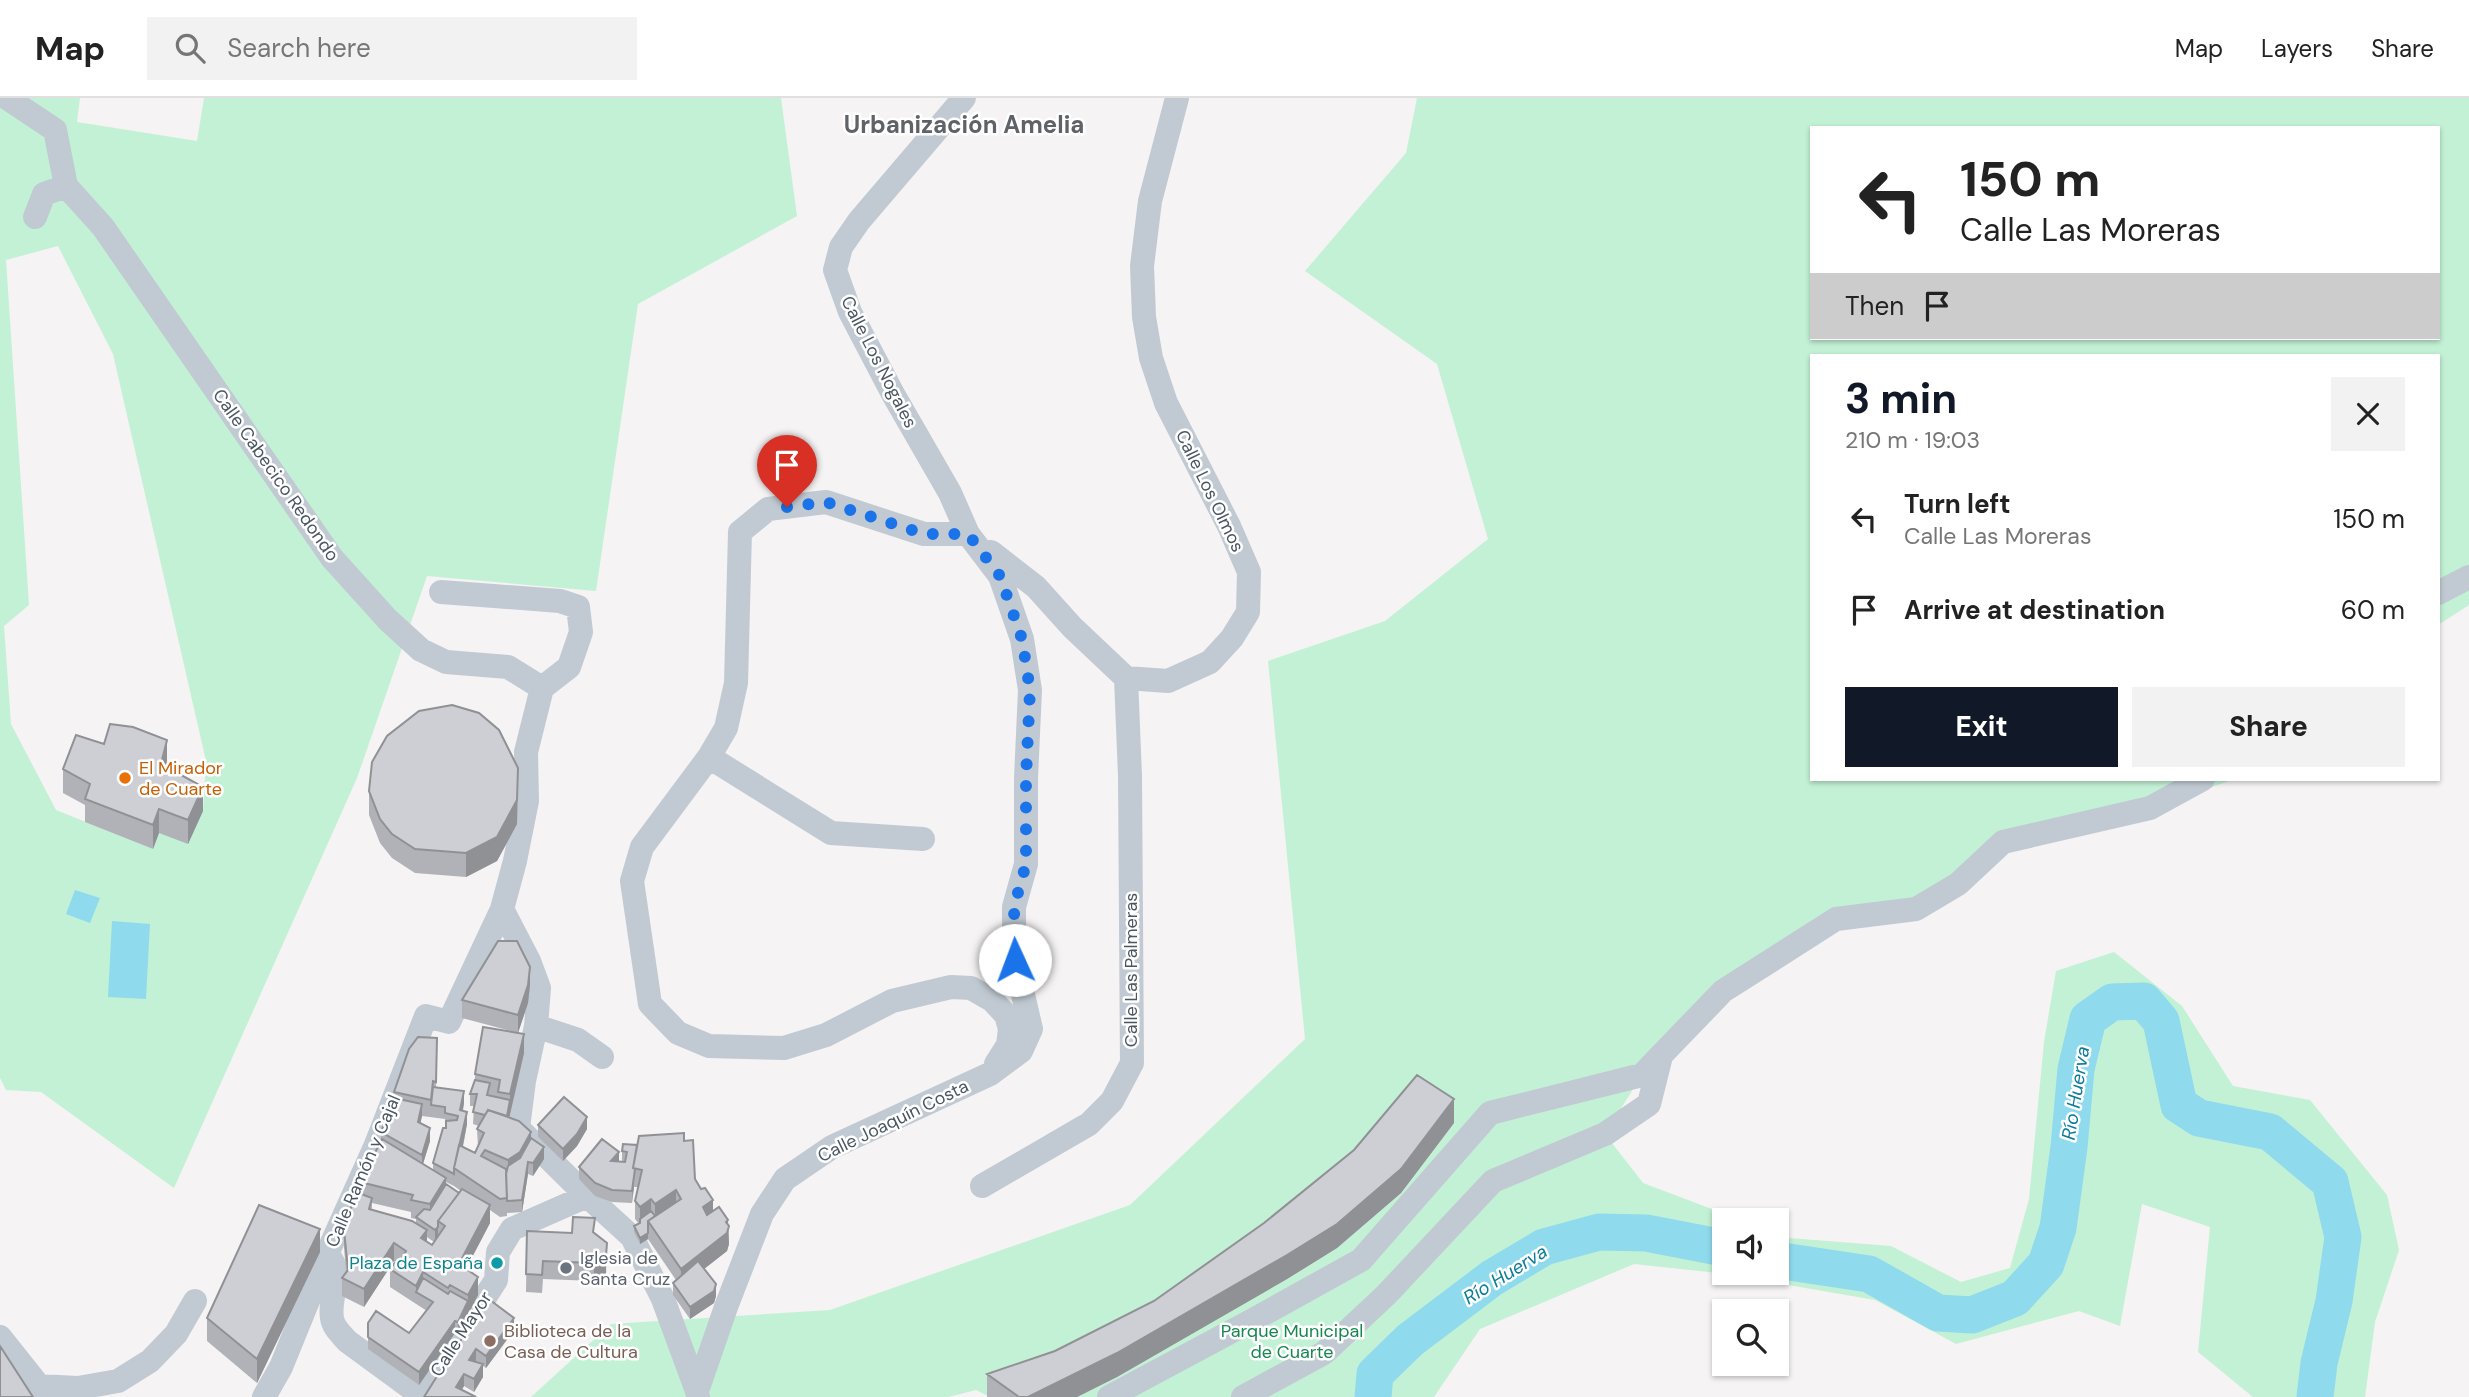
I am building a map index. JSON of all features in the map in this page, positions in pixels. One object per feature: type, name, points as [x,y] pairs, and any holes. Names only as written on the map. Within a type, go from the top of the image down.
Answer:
[{"type":"street","points":[[7,98],[55,130],[66,186],[44,194],[35,217]]},
{"type":"street","name":"Calle Los Nogales","points":[[964,98],[859,221],[841,247],[835,270],[850,312],[893,394],[950,492],[968,534]]},
{"type":"street","name":"Calle Los Olmos","points":[[1126,677],[1168,681],[1210,662],[1232,638],[1248,612],[1249,572],[1229,526],[1166,403],[1151,358],[1144,317],[1142,266],[1150,201],[1177,98]]},
{"type":"street","name":"Calle Cabecico Redondo","points":[[66,186],[103,227],[332,558],[388,620],[421,650],[446,662],[508,667],[542,688]]},
{"type":"street","points":[[990,1074],[1008,1045],[1010,1029],[1006,1016],[992,1000],[971,988],[951,986],[892,1001],[826,1035],[784,1048],[709,1046],[678,1034],[650,1004],[632,881],[642,846],[709,757],[726,728],[736,684],[740,532],[768,509],[826,502],[924,534],[968,534],[1035,587],[1072,627],[1126,677]]},
{"type":"street","name":"Calle Joaquín Costa","points":[[698,1394],[726,1307],[762,1214],[785,1179],[832,1147],[990,1074],[1021,1051],[1031,1029],[1015,960],[1014,939],[1014,907],[1026,864],[1030,690],[1022,639],[1000,576],[968,534]]},
{"type":"street","points":[[2440,592],[2469,578]]},
{"type":"street","points":[[441,592],[559,601],[578,607],[581,632],[569,667],[542,688]]},
{"type":"street","name":"Calle Las Palmeras","points":[[982,1186],[1089,1124],[1112,1101],[1132,1063],[1130,776],[1126,677]]},
{"type":"street","name":"Calle Ramón y Cajal","points":[[264,1397],[281,1367],[375,1147],[426,1016],[449,1022],[502,909],[527,802],[526,752],[542,688]]},
{"type":"street","points":[[709,757],[831,833],[923,839]]},
{"type":"street","points":[[1109,1397],[1361,1260],[1490,1113],[1642,1075],[1723,991],[1836,919],[1916,909],[1958,884],[2003,842],[2150,808],[2199,781]]},
{"type":"street","points":[[502,909],[529,961],[539,988],[536,1026],[524,1081],[518,1128],[632,1237],[663,1299],[698,1394]]},
{"type":"street","points":[[536,1026],[578,1040],[602,1057]]},
{"type":"street","points":[[1243,1397],[1324,1353],[1386,1295],[1493,1181],[1605,1134],[1649,1104],[1661,1056]]},
{"type":"street","points":[[375,1147],[398,1161]]},
{"type":"street","name":"Calle Mayor","points":[[422,1396],[496,1280],[498,1252],[512,1230],[587,1196]]},
{"type":"street","points":[[327,1254],[332,1260],[338,1279],[332,1302],[332,1319],[337,1330],[347,1341],[422,1396]]},
{"type":"street","points":[[0,1337],[41,1391],[118,1381],[150,1361],[176,1334],[195,1301]]},
{"type":"green space","points":[[0,98],[80,98],[77,122],[197,141],[204,98],[781,98],[797,216],[638,304],[596,591],[427,576],[357,778],[174,1188],[41,1092],[6,1090],[0,1078]],"holes":[[[58,246],[113,354],[206,761],[203,811],[159,833],[153,849],[56,810],[11,724],[4,626],[29,605],[6,260]]]},
{"type":"green space","name":"Parque Municipal de Cuarte","points":[[1417,98],[2469,98],[2469,605],[2440,624],[2440,354],[1810,354],[1810,781],[2229,781],[2150,808],[2003,842],[1916,909],[1836,919],[1723,991],[1642,1075],[1605,1134],[1643,1183],[1712,1209],[1712,1272],[1634,1264],[1480,1329],[1434,1397],[1077,1397],[1117,1377],[1337,1248],[1401,1193],[1454,1123],[1305,1214],[990,1397],[976,1390],[948,1397],[531,1397],[611,1324],[830,1310],[1130,1205],[1305,1039],[1268,661],[1385,621],[1488,539],[1437,364],[1305,271],[1406,153]]},
{"type":"green space","points":[[2114,952],[2182,1006],[2233,1086],[2310,1100],[2387,1195],[2399,1250],[2375,1322],[2365,1397],[2253,1397],[2198,1352],[2210,1227],[2142,1204],[2120,1326],[2079,1311],[1956,1344],[1875,1300],[1788,1285],[1789,1238],[1891,1246],[1961,1282],[2010,1268],[2029,1199],[2044,1042],[2056,971]]},
{"type":"water","points":[[75,890],[100,898],[90,923],[66,914]]},
{"type":"water","points":[[112,921],[150,924],[146,999],[108,997]]},
{"type":"building","points":[[452,705],[479,713],[499,730],[518,768],[517,800],[497,837],[466,853],[415,849],[392,834],[380,819],[369,791],[372,762],[387,736],[419,711]]},
{"type":"building","points":[[110,724],[133,727],[167,740],[161,764],[203,787],[188,820],[159,809],[153,825],[85,799],[90,784],[63,769],[76,735],[104,744]]},
{"type":"building","points":[[498,941],[517,941],[530,967],[528,985],[518,1015],[462,1000]]},
{"type":"building","points":[[483,1027],[524,1034],[510,1094],[498,1092],[500,1080],[475,1074]]},
{"type":"building","points":[[418,1037],[437,1038],[436,1082],[433,1081],[431,1100],[394,1092],[409,1049]]},
{"type":"building","points":[[1417,1075],[1454,1099],[1401,1169],[1337,1224],[1117,1353],[1028,1397],[1019,1397],[987,1374],[1055,1351],[1154,1301],[1264,1223],[1354,1150]]},
{"type":"building","points":[[475,1080],[490,1083],[487,1095],[510,1100],[507,1116],[488,1110],[485,1115],[473,1112],[477,1094],[470,1094]]},
{"type":"building","points":[[433,1087],[464,1091],[460,1110],[467,1112],[454,1174],[433,1163],[446,1121],[457,1120],[458,1116],[445,1113],[445,1107],[431,1105]]},
{"type":"building","points":[[564,1097],[587,1117],[577,1134],[563,1149],[538,1125]]},
{"type":"building","points":[[394,1098],[422,1104],[418,1122],[430,1128],[422,1155],[381,1132]]},
{"type":"building","points":[[488,1110],[519,1121],[531,1132],[520,1152],[508,1160],[485,1150],[481,1156],[506,1169],[507,1198],[500,1199],[454,1168],[459,1145],[475,1153],[484,1133],[477,1129]]},
{"type":"building","points":[[684,1133],[684,1141],[693,1140],[695,1179],[713,1200],[703,1207],[707,1215],[719,1207],[729,1226],[727,1233],[681,1269],[648,1221],[681,1199],[676,1190],[655,1204],[651,1199],[640,1207],[635,1201],[642,1170],[633,1168],[639,1136]]},
{"type":"building","points":[[531,1138],[544,1147],[533,1163],[528,1162],[522,1200],[507,1201],[508,1166],[520,1158]]},
{"type":"building","points":[[382,1139],[446,1178],[430,1204],[411,1200],[413,1195],[360,1182]]},
{"type":"building","points":[[602,1139],[619,1152],[611,1161],[625,1162],[627,1152],[622,1151],[623,1144],[637,1145],[632,1191],[612,1190],[595,1183],[579,1167]]},
{"type":"building","points":[[446,1184],[459,1193],[438,1221],[435,1230],[416,1217],[424,1209],[430,1210]]},
{"type":"building","points":[[462,1189],[490,1205],[459,1264],[478,1277],[468,1295],[450,1285],[448,1288],[423,1272],[416,1286],[390,1269],[397,1260],[400,1262],[406,1251],[394,1243],[364,1289],[342,1278],[348,1270],[344,1230],[356,1192],[372,1198],[369,1209],[412,1221],[427,1230],[421,1238],[432,1245],[445,1226],[438,1221]]},
{"type":"building","points":[[259,1205],[320,1229],[257,1359],[207,1318]]},
{"type":"building","points":[[651,1211],[655,1216],[648,1221],[648,1233],[640,1238],[634,1226]]},
{"type":"building","points":[[573,1217],[595,1218],[593,1232],[607,1243],[606,1256],[594,1263],[543,1261],[542,1275],[526,1274],[527,1231],[572,1233]]},
{"type":"building","points":[[698,1261],[716,1284],[714,1291],[690,1307],[673,1283]]},
{"type":"building","points":[[423,1278],[448,1294],[450,1291],[468,1301],[458,1322],[455,1321],[419,1372],[368,1337],[368,1323],[376,1311],[409,1333],[433,1302],[416,1292]]},
{"type":"building","points":[[490,1300],[514,1318],[486,1356],[476,1349],[469,1360],[483,1364],[474,1379],[464,1374],[456,1387],[476,1397],[424,1397],[451,1354]]},
{"type":"building","points":[[0,1346],[33,1397],[0,1397]]},
{"type":"waterway","name":"Río Huerva","points":[[1789,1262],[1869,1274],[1938,1313],[1972,1315],[2015,1298],[2046,1264],[2058,1228],[2076,1069],[2088,1019],[2112,1002],[2144,1001],[2161,1021],[2179,1105],[2199,1118],[2270,1132],[2330,1182],[2343,1237],[2334,1301],[2319,1363],[2315,1397]]},
{"type":"waterway","name":"Río Huerva","points":[[1373,1397],[1375,1374],[1410,1340],[1492,1278],[1544,1247],[1599,1232],[1646,1233],[1712,1246]]},
{"type":"place","name":"El Mirador de Cuarte","points":[[125,778]]},
{"type":"place","name":"Plaza de España","points":[[497,1263]]},
{"type":"place","name":"Iglesia de Santa Cruz","points":[[566,1268]]},
{"type":"place","name":"Biblioteca de la Casa de Cultura","points":[[490,1341]]},
{"type":"district","name":"Urbanización Amelia","points":[[964,125]]},
{"type":"route","points":[[787,507],[826,502],[924,534],[968,534],[1000,576],[1022,639],[1030,690],[1026,864],[1014,907],[1015,960]]}]
